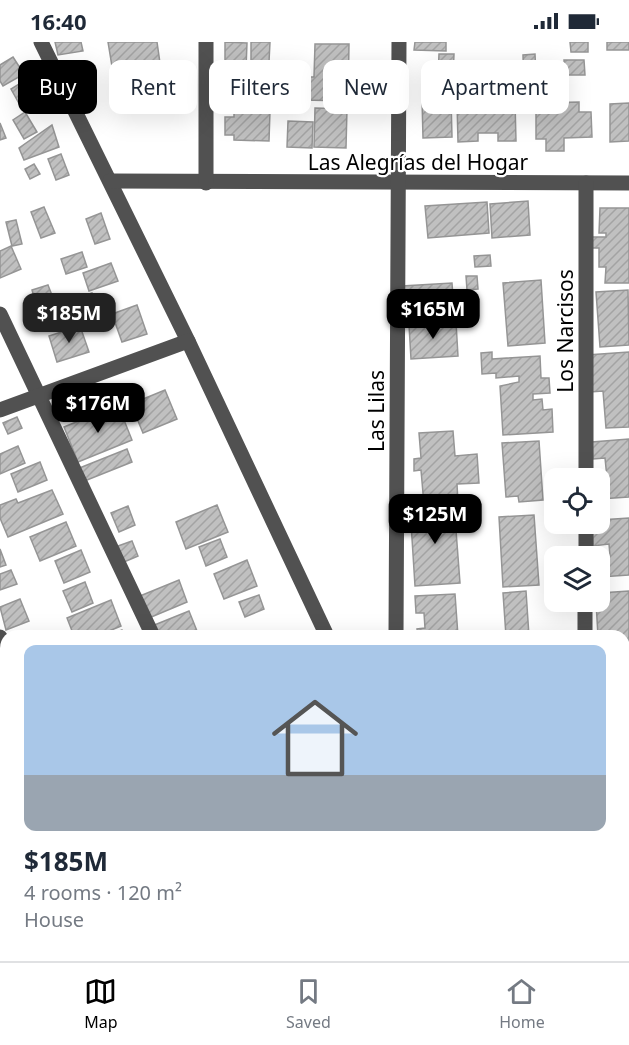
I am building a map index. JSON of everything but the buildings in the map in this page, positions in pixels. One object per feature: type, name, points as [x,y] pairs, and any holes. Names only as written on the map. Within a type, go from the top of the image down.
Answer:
[{"type":"street","points":[[41,42],[188,341],[324,630]]},
{"type":"street","points":[[206,42],[206,183]]},
{"type":"street","name":"Las Lilas","points":[[396,630],[399,42]]},
{"type":"street","name":"Las Alegrías del Hogar","points":[[110,181],[629,183]]},
{"type":"street","name":"Los Narcisos","points":[[586,183],[586,468]]},
{"type":"street","points":[[0,314],[150,630]]},
{"type":"street","points":[[0,410],[188,341]]},
{"type":"street","points":[[585,612],[585,630]]}]
